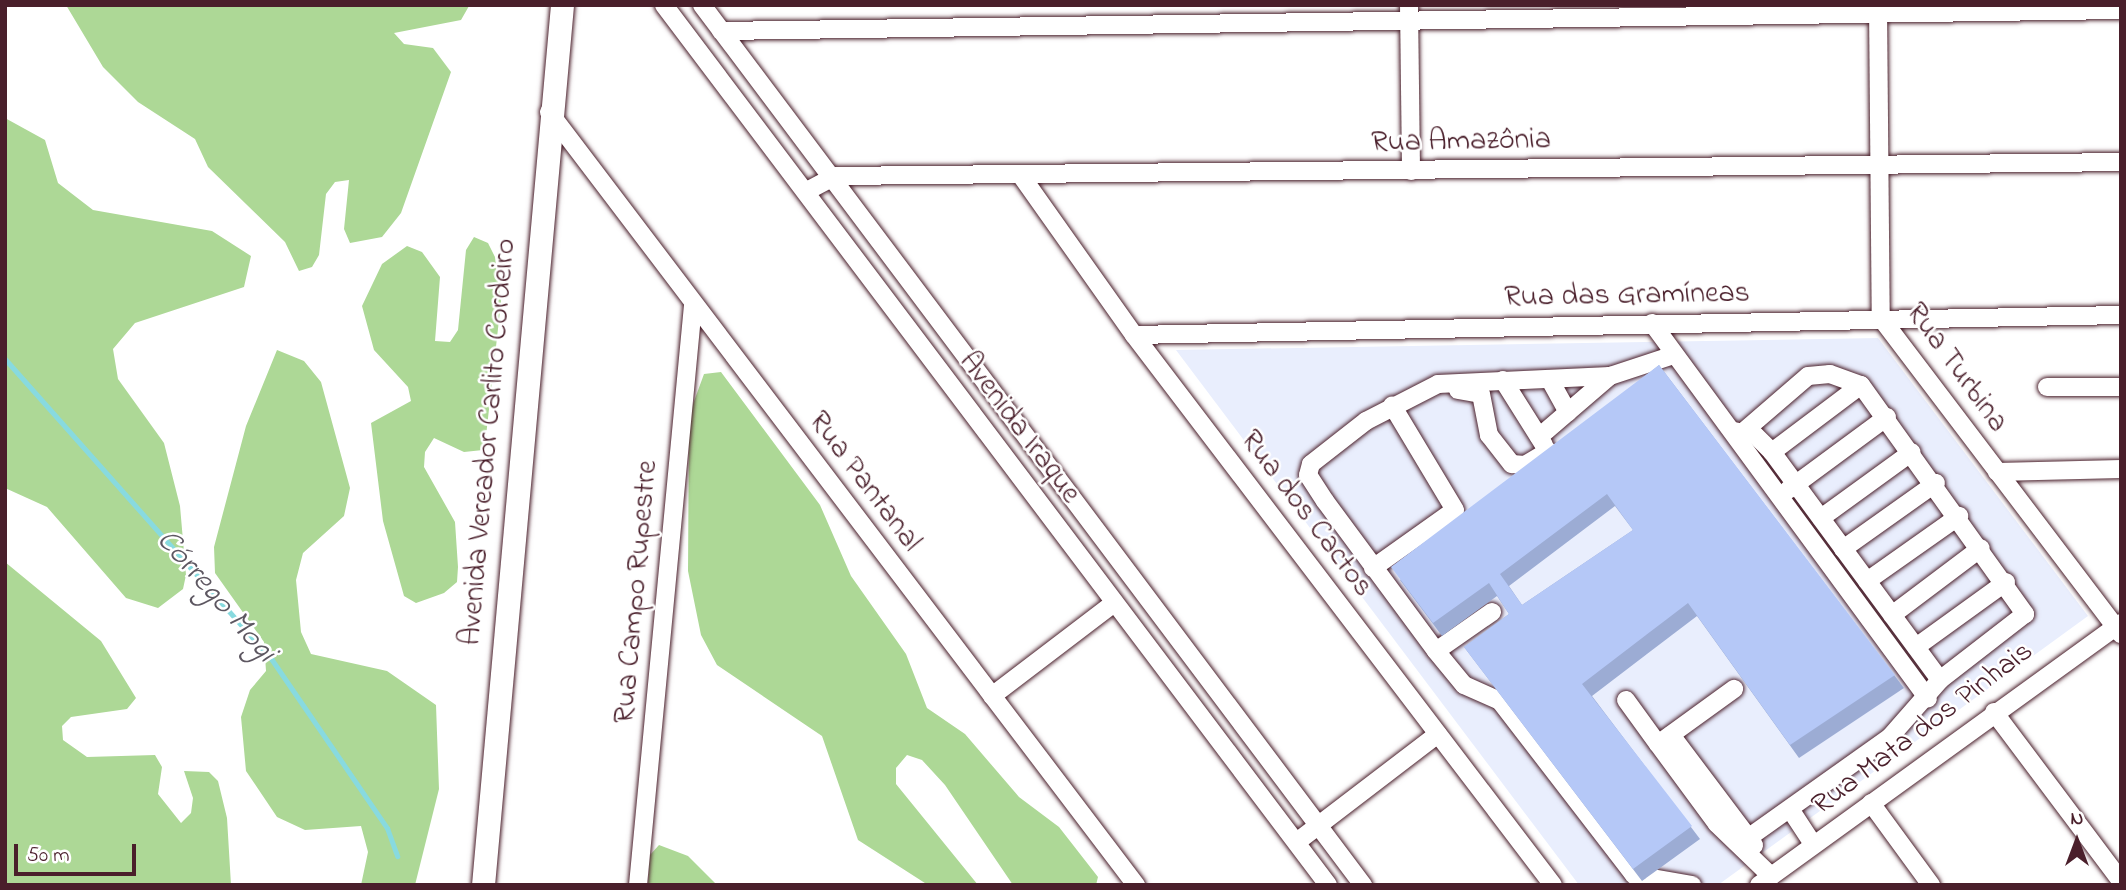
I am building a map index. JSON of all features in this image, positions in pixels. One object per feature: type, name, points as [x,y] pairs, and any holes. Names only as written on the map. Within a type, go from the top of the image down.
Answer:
[{"type":"main road","name":"Avenida Vereador Carlito Cordeiro","points":[[482,885],[549,112],[562,5]]},
{"type":"street","name":"Avenida Iraque","points":[[664,5],[807,191],[1114,603],[1298,841],[1328,885]]},
{"type":"street","name":"Avenida Iraque","points":[[702,5],[835,176],[1363,885]]},
{"type":"street","name":"Rua Turbina","points":[[1878,10],[1881,318],[2118,626]]},
{"type":"street","points":[[721,31],[1410,13],[2121,10]]},
{"type":"street","points":[[1410,13],[1411,171]]},
{"type":"street","name":"Rua Pantanal","points":[[549,112],[692,305],[1136,885]]},
{"type":"street","name":"Rua Amazônia","points":[[807,191],[835,176],[2121,162]]},
{"type":"street","name":"Rua dos Cactos","points":[[1020,174],[1134,335],[1553,885]]},
{"type":"street","name":"Rua Campo Rupestre","points":[[638,885],[692,305]]},
{"type":"street","name":"Rua das Gramíneas","points":[[1134,335],[2121,315]]},
{"type":"street","points":[[1652,323],[1676,358],[1737,431],[1779,496],[1928,699]]},
{"type":"street","points":[[1676,358],[1610,376],[1437,384],[1311,464],[1308,475],[1373,568],[1436,651],[1464,685],[1500,701],[1634,875],[1692,885]]},
{"type":"street","points":[[1634,392],[1676,358]]},
{"type":"street","points":[[1737,431],[1808,376],[1830,374],[1861,385],[1936,483],[2006,582],[2024,617],[1940,680],[1928,699],[1891,737],[1748,838]]},
{"type":"street","points":[[1395,409],[1434,394],[1472,391],[1484,399],[1489,435],[1502,456],[1525,465],[1568,412],[1610,376]]},
{"type":"street","points":[[1503,380],[1544,444]]},
{"type":"street","points":[[1549,380],[1568,412]]},
{"type":"street","points":[[1772,452],[1861,385]]},
{"type":"street","points":[[2047,387],[2121,387]]},
{"type":"street","points":[[1373,568],[1455,510],[1395,409]]},
{"type":"street","points":[[1779,496],[1887,417]]},
{"type":"street","points":[[1544,444],[1579,430]]},
{"type":"street","points":[[1737,431],[1772,452],[1940,680]]},
{"type":"street","points":[[1821,518],[1912,452]]},
{"type":"street","points":[[1997,472],[2121,469]]},
{"type":"street","points":[[1823,556],[1936,483]]},
{"type":"street","points":[[1867,581],[1959,516]]},
{"type":"street","points":[[1867,617],[1889,610],[1981,548]]},
{"type":"street","points":[[1916,647],[2006,582]]},
{"type":"street","points":[[992,696],[1114,603]]},
{"type":"street","points":[[1436,651],[1492,612]]},
{"type":"street","name":"Rua Mata dos Pinhais","points":[[1769,877],[1994,712],[2118,626]]},
{"type":"street","points":[[1665,740],[1734,689]]},
{"type":"street","points":[[1626,700],[1665,740],[1748,838],[1769,877]]},
{"type":"street","points":[[1994,712],[2121,881]]},
{"type":"street","points":[[1298,841],[1438,734]]},
{"type":"street","points":[[1665,740],[1717,824],[1769,877]]},
{"type":"street","points":[[1871,803],[1931,885]]},
{"type":"street","points":[[1790,809],[1814,844]]},
{"type":"shaded area","points":[[1878,338],[2088,616],[1718,885],[1579,885],[1176,350]]},
{"type":"green space","points":[[66,5],[469,6],[461,20],[394,33],[404,44],[433,48],[451,72],[401,213],[382,237],[350,243],[344,229],[349,180],[335,182],[326,194],[319,255],[312,267],[299,271],[285,242],[208,167],[195,139],[138,102],[103,67]]},
{"type":"green space","points":[[5,118],[45,140],[58,183],[93,210],[212,231],[251,256],[244,287],[135,323],[113,349],[118,379],[164,443],[180,506],[186,575],[183,589],[158,608],[126,598],[47,507],[5,488]]},
{"type":"green space","points":[[474,237],[488,243],[495,257],[501,302],[486,436],[483,450],[464,452],[434,438],[425,452],[424,467],[455,522],[458,567],[457,582],[444,593],[416,603],[404,596],[383,521],[371,423],[411,401],[408,387],[374,350],[362,306],[382,264],[407,246],[422,252],[440,277],[435,341],[450,342],[458,330],[466,250]]},
{"type":"green space","points":[[277,350],[304,361],[321,382],[350,488],[344,516],[303,553],[296,580],[301,632],[311,654],[387,671],[436,705],[439,789],[415,885],[361,885],[368,852],[361,826],[305,830],[277,817],[246,771],[241,717],[250,690],[266,671],[264,642],[215,573],[214,547],[246,426]]},
{"type":"green space","points":[[721,372],[820,505],[851,576],[906,654],[927,708],[965,734],[1019,797],[1059,827],[1098,877],[1096,885],[1013,885],[945,785],[922,760],[907,755],[896,768],[896,784],[978,885],[928,885],[858,840],[822,736],[717,665],[701,635],[688,571],[689,415],[704,374]]},
{"type":"green space","points":[[5,562],[101,641],[136,698],[127,709],[71,717],[62,726],[63,740],[87,757],[155,755],[162,767],[158,794],[181,823],[191,813],[193,798],[184,771],[209,772],[218,781],[227,818],[231,885],[5,885]]},
{"type":"green space","points":[[659,845],[688,856],[717,885],[648,885],[650,855]]},
{"type":"building","points":[[1659,365],[1895,675],[1790,745],[1688,603],[1582,684],[1692,826],[1633,869],[1464,647],[1509,614],[1489,583],[1433,623],[1391,567]],"holes":[[[1607,494],[1633,530],[1522,605],[1500,574]]]},
{"type":"waterway","name":"Córrego Mogi","points":[[5,359],[272,660],[387,828],[397,856]]}]
